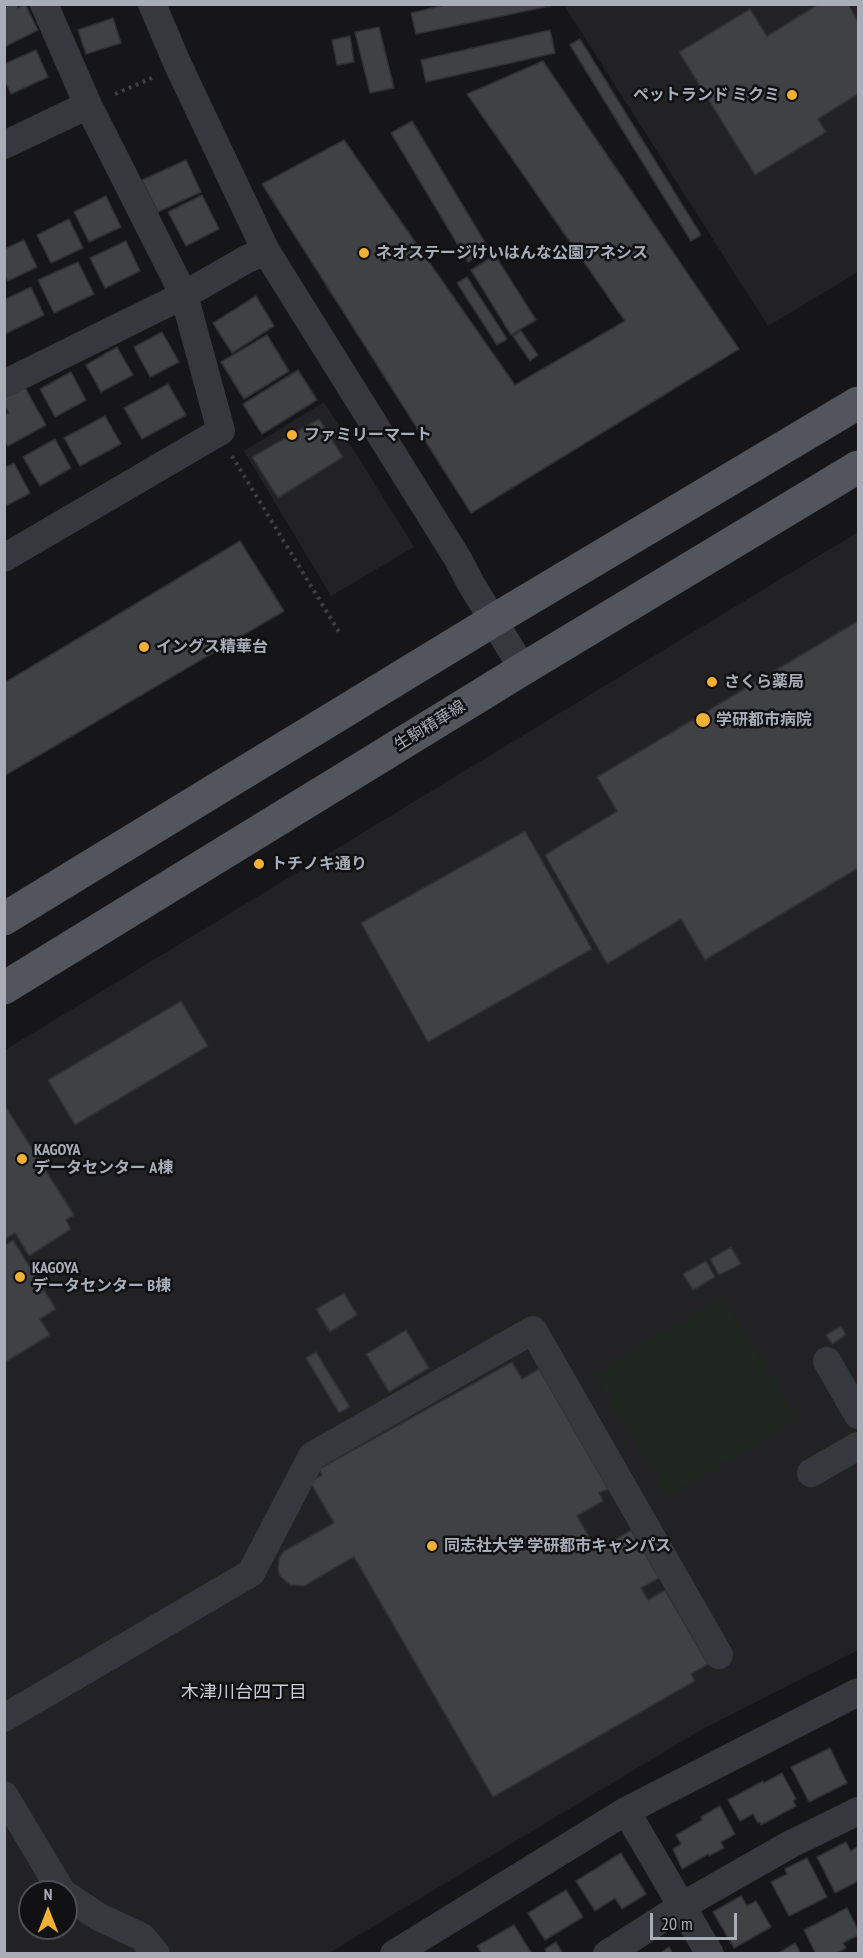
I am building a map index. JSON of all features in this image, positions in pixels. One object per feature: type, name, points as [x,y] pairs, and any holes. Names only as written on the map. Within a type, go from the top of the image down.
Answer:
[{"type":"main road","points":[[4,919],[494,620],[858,403]]},
{"type":"main road","name":"生駒精華線","points":[[4,988],[523,669],[858,467]]},
{"type":"street","points":[[4,558],[221,431],[184,295],[88,105],[44,4]]},
{"type":"street","points":[[152,4],[178,65],[266,251],[458,558],[471,584],[523,669]]},
{"type":"street","points":[[4,145],[88,105]]},
{"type":"street","points":[[4,384],[184,295],[247,259],[266,251]]},
{"type":"street","points":[[4,1718],[251,1573],[312,1456],[533,1330],[719,1655]]},
{"type":"street","points":[[827,1361],[858,1415]]},
{"type":"street","points":[[811,1473],[858,1446]]},
{"type":"street","points":[[394,1953],[626,1811],[858,1692]]},
{"type":"street","points":[[4,1795],[55,1880]]},
{"type":"street","points":[[626,1811],[710,1953]]},
{"type":"street","points":[[607,1953],[682,1906],[789,1845],[858,1811]]},
{"type":"street","points":[[78,1903],[99,1917],[142,1937],[156,1953]]},
{"type":"path","points":[[88,105],[158,76]]},
{"type":"path","points":[[221,431],[228,448],[339,632]]},
{"type":"shaded area","points":[[564,5],[858,5],[858,272],[768,326]]},
{"type":"shaded area","points":[[324,402],[414,547],[331,596],[244,451]]},
{"type":"shaded area","name":"同志社大学 学研都市キャンパス","points":[[858,532],[858,1650],[699,1731],[329,1953],[5,1954],[5,1050]]},
{"type":"shaded area","points":[[723,1296],[797,1419],[668,1497],[593,1374]]},
{"type":"building","points":[[16,4],[18,8],[25,4],[38,30],[4,47],[4,6]]},
{"type":"building","points":[[449,4],[550,4],[550,6],[416,34],[411,13]]},
{"type":"building","points":[[819,4],[848,4],[858,22],[858,94],[818,119],[826,132],[755,175],[679,52],[750,9],[767,36]]},
{"type":"building","points":[[113,18],[121,43],[86,54],[78,30]]},
{"type":"building","points":[[379,27],[394,88],[370,93],[355,32]]},
{"type":"building","points":[[550,30],[555,53],[426,82],[421,60]]},
{"type":"building","points":[[350,36],[354,62],[337,65],[332,40]]},
{"type":"building","points":[[580,39],[701,235],[691,241],[570,45]]},
{"type":"building","points":[[36,50],[48,77],[11,94],[4,79],[4,64]]},
{"type":"building","name":"ネオステージけいはんな公園アネシス","points":[[543,61],[739,349],[471,513],[262,184],[344,140],[515,385],[625,321],[467,94]]},
{"type":"building","points":[[412,121],[489,249],[468,262],[391,133]]},
{"type":"building","points":[[186,160],[201,192],[158,212],[142,180]]},
{"type":"building","points":[[202,195],[219,229],[186,246],[168,212]]},
{"type":"building","points":[[106,196],[121,227],[89,242],[74,212]]},
{"type":"building","points":[[69,219],[83,248],[51,263],[37,235]]},
{"type":"building","points":[[24,240],[37,267],[8,281],[4,273],[4,249]]},
{"type":"building","points":[[126,241],[140,271],[105,288],[90,258]]},
{"type":"building","points":[[495,255],[536,320],[511,335],[471,270]]},
{"type":"building","points":[[78,262],[94,294],[54,313],[38,280]]},
{"type":"building","points":[[467,277],[507,339],[497,345],[457,283]]},
{"type":"building","points":[[31,287],[44,315],[5,334],[4,300]]},
{"type":"building","points":[[256,296],[274,326],[232,353],[213,323]]},
{"type":"building","points":[[521,331],[538,355],[530,361],[513,336]]},
{"type":"building","points":[[162,332],[179,362],[150,377],[134,347]]},
{"type":"building","points":[[267,335],[289,371],[244,399],[221,362]]},
{"type":"building","points":[[117,347],[133,375],[101,392],[86,365]]},
{"type":"building","points":[[298,370],[317,400],[262,434],[243,404]]},
{"type":"building","points":[[71,372],[86,400],[55,417],[40,389]]},
{"type":"building","points":[[168,384],[186,415],[142,439],[124,408]]},
{"type":"building","points":[[24,386],[46,425],[8,446],[4,440],[4,415],[9,413],[4,405],[4,397]]},
{"type":"building","points":[[105,416],[121,444],[80,466],[64,438]]},
{"type":"building","points":[[319,419],[343,457],[278,498],[252,457]]},
{"type":"building","points":[[55,439],[71,468],[40,486],[23,457]]},
{"type":"building","points":[[14,463],[30,493],[4,507],[4,468]]},
{"type":"building","name":"イングス精華台","points":[[240,541],[284,611],[4,776],[4,683]]},
{"type":"building","points":[[858,621],[858,868],[705,960],[681,919],[607,964],[545,855],[617,811],[597,777]]},
{"type":"building","points":[[525,831],[592,949],[428,1042],[361,923]]},
{"type":"building","points":[[181,1001],[208,1046],[75,1125],[48,1080]]},
{"type":"building","name":"KAGOYA データセンター A棟","points":[[4,1104],[74,1215],[66,1220],[71,1229],[29,1256],[15,1233],[4,1240]]},
{"type":"building","name":"KAGOYA データセンター B棟","points":[[13,1240],[56,1309],[40,1319],[50,1335],[4,1363],[4,1246]]},
{"type":"building","points":[[731,1247],[741,1264],[719,1275],[710,1259]]},
{"type":"building","points":[[706,1261],[715,1277],[693,1290],[683,1274]]},
{"type":"building","points":[[344,1293],[357,1315],[330,1332],[316,1309]]},
{"type":"building","points":[[841,1326],[846,1335],[832,1344],[826,1335]]},
{"type":"building","points":[[406,1330],[429,1368],[389,1392],[366,1354]]},
{"type":"building","points":[[316,1352],[350,1407],[339,1413],[306,1358]]},
{"type":"building","points":[[512,1362],[522,1379],[539,1369],[608,1489],[599,1493],[603,1501],[577,1516],[597,1550],[631,1530],[659,1578],[641,1588],[648,1600],[665,1590],[708,1664],[691,1674],[695,1681],[493,1797],[354,1557],[304,1586],[290,1585],[280,1576],[278,1570],[279,1558],[284,1551],[334,1523],[310,1482],[322,1475],[319,1469]]},
{"type":"building","points":[[830,1748],[847,1783],[809,1802],[791,1767]]},
{"type":"building","points":[[782,1773],[796,1799],[793,1801],[796,1806],[761,1825],[753,1814],[740,1821],[728,1800]]},
{"type":"building","points":[[720,1806],[735,1834],[721,1842],[724,1848],[682,1869],[673,1849],[681,1844],[676,1835]]},
{"type":"building","points":[[846,1842],[851,1851],[858,1846],[858,1881],[835,1893],[817,1857]]},
{"type":"building","points":[[621,1853],[646,1894],[622,1909],[615,1898],[595,1911],[576,1881]]},
{"type":"building","points":[[807,1858],[827,1897],[789,1916],[771,1882],[787,1874],[785,1869]]},
{"type":"building","points":[[566,1890],[583,1917],[545,1940],[528,1913]]},
{"type":"building","points":[[741,1896],[747,1906],[756,1901],[771,1927],[734,1948],[713,1912]]},
{"type":"building","points":[[847,1908],[858,1930],[858,1935],[843,1943],[846,1948],[835,1954],[816,1954],[804,1930]]},
{"type":"building","points":[[514,1925],[532,1954],[482,1954],[477,1946]]},
{"type":"building","points":[[556,1942],[563,1954],[547,1954],[545,1949]]},
{"type":"building","points":[[795,1943],[801,1954],[777,1954]]},
{"type":"building","points":[[669,1947],[673,1954],[659,1954]]},
{"type":"place","name":"ペットランド ミクミ","points":[[792,95]]},
{"type":"place","name":"ネオステージけいはんな公園アネシス","points":[[364,253]]},
{"type":"place","name":"ファミリーマート","points":[[292,435]]},
{"type":"place","name":"イングス精華台","points":[[144,647]]},
{"type":"place","name":"さくら薬局","points":[[712,682]]},
{"type":"place","name":"学研都市病院","points":[[703,720]]},
{"type":"place","name":"トチノキ通り","points":[[259,864]]},
{"type":"place","name":"KAGOYA データセンター A棟","points":[[22,1159]]},
{"type":"place","name":"KAGOYA データセンター B棟","points":[[20,1277]]},
{"type":"place","name":"同志社大学 学研都市キャンパス","points":[[432,1546]]},
{"type":"district","name":"木津川台四丁目","points":[[244,1693]]}]
